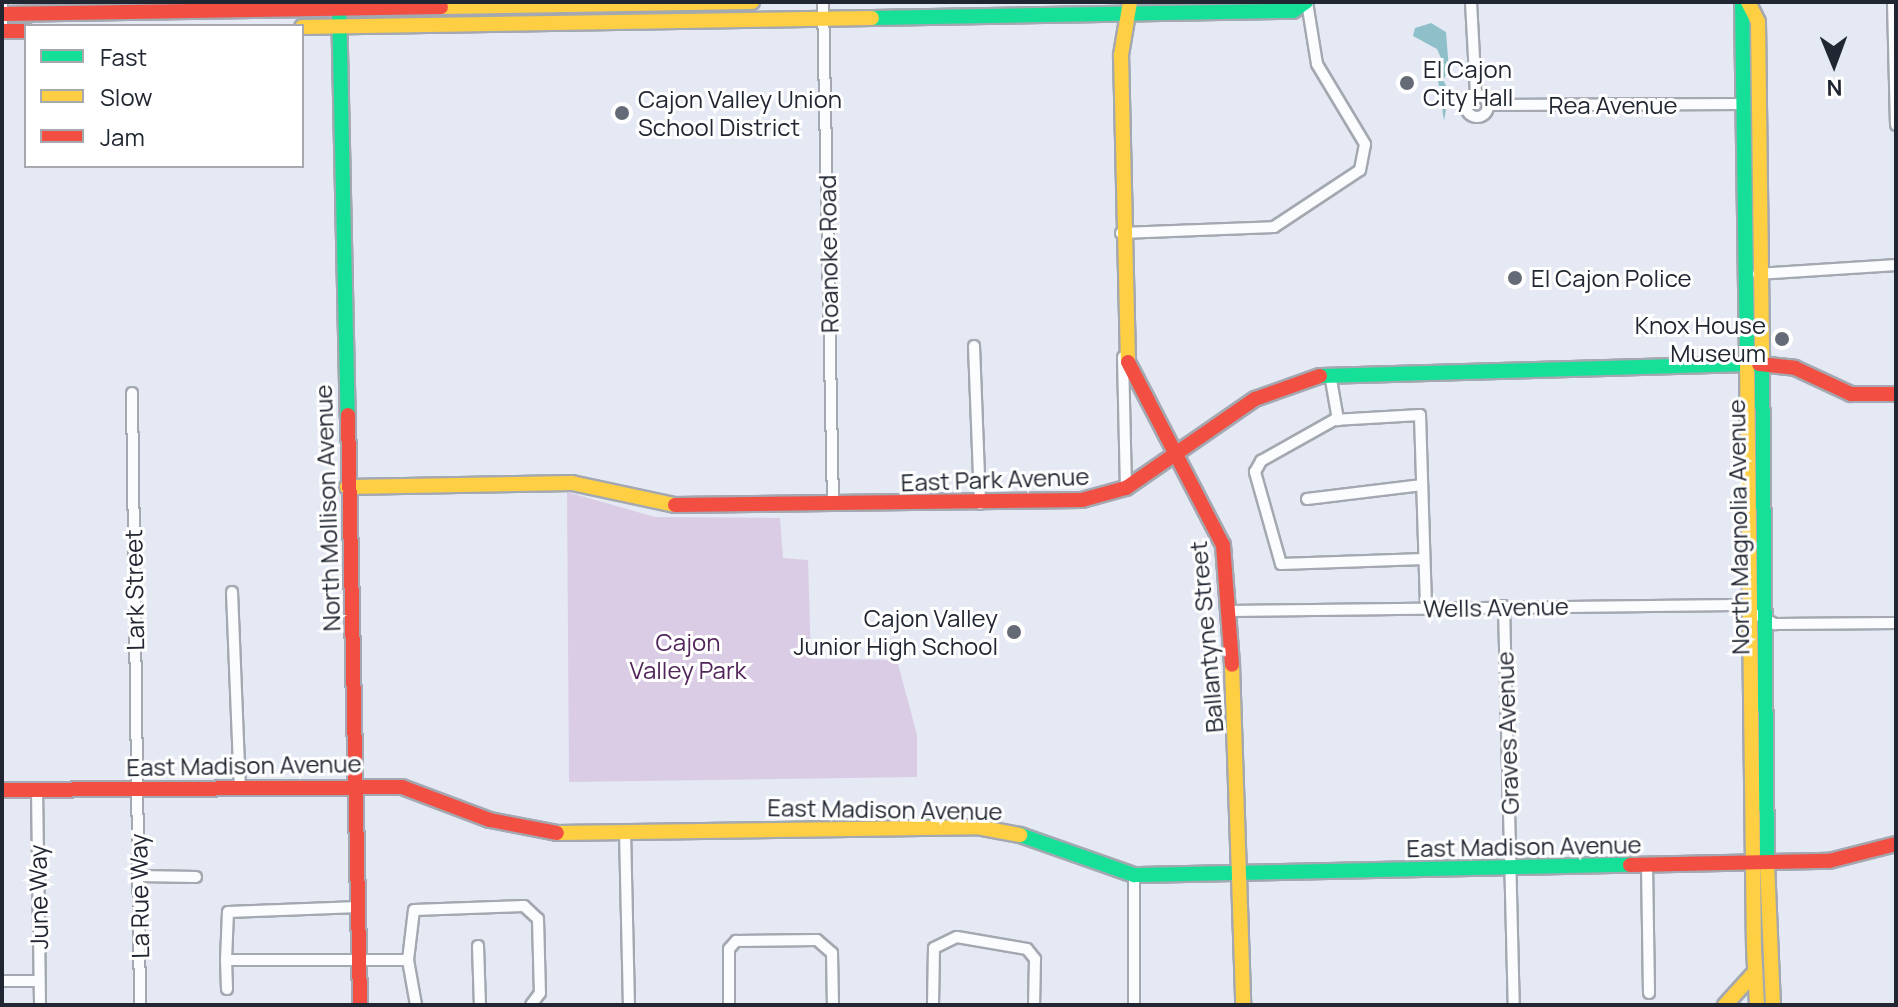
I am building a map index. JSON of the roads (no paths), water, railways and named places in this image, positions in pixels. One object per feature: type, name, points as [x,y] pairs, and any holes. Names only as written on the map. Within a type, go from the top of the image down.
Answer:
[{"type":"main road","points":[[674,2],[674,22]]},
{"type":"main road","points":[[2,14],[339,6],[752,2]]},
{"type":"main road","points":[[304,27],[823,19],[1010,9],[1293,11],[1306,2]]},
{"type":"main road","name":"North Magnolia Avenue","points":[[1742,2],[1738,104],[1741,213],[1751,365],[1760,863],[1776,1003]]},
{"type":"main road","name":"North Magnolia Avenue","points":[[1748,2],[1758,22],[1758,213],[1751,365]]},
{"type":"main road","points":[[565,4],[565,23]]},
{"type":"main road","name":"North Mollison Avenue","points":[[339,6],[347,487],[358,785],[360,1005]]},
{"type":"main road","name":"Ballantyne Street","points":[[1129,8],[1121,233],[1122,327],[1135,385],[1214,516],[1229,611],[1243,1005]]},
{"type":"main road","points":[[2,31],[24,31]]},
{"type":"main road","points":[[1738,104],[1758,127]]},
{"type":"main road","points":[[1741,213],[1758,213]]},
{"type":"main road","name":"East Park Avenue","points":[[347,487],[572,483],[670,505],[980,504],[1082,500],[1126,488],[1255,399],[1330,374],[1751,365],[1795,368],[1851,394],[1896,394]]},
{"type":"main road","name":"East Madison Avenue","points":[[2,790],[402,787],[528,830],[977,827],[1019,834],[1134,875],[1829,861],[1896,844]]},
{"type":"main road","name":"North Magnolia Avenue","points":[[1757,1005],[1754,948],[1760,863]]},
{"type":"main road","points":[[1725,1005],[1755,972]]},
{"type":"street","points":[[2,2],[2,31]]},
{"type":"street","name":"Roanoke Road","points":[[823,2],[833,505]]},
{"type":"street","points":[[1121,233],[1274,227],[1360,170],[1365,144],[1317,64],[1306,2]]},
{"type":"street","points":[[1471,2],[1476,95],[1488,105]]},
{"type":"street","points":[[1893,2],[1896,125]]},
{"type":"street","name":"Rea Avenue","points":[[1476,95],[1467,101],[1470,114],[1483,115],[1488,105],[1738,104]]},
{"type":"street","points":[[1756,275],[1896,265]]},
{"type":"street","points":[[1122,327],[1126,488]]},
{"type":"street","points":[[974,346],[980,504]]},
{"type":"street","points":[[1330,374],[1338,420]]},
{"type":"street","name":"Lark Street","points":[[132,393],[136,788]]},
{"type":"street","points":[[1424,559],[1281,564],[1255,472],[1261,461],[1338,420],[1420,415],[1426,607]]},
{"type":"street","points":[[1307,499],[1422,485]]},
{"type":"street","points":[[232,592],[240,787]]},
{"type":"street","name":"Wells Avenue","points":[[1229,611],[1504,606],[1754,613],[1802,625],[1896,623]]},
{"type":"street","name":"Graves Avenue","points":[[1504,606],[1514,1005]]},
{"type":"street","name":"La Rue Way","points":[[136,788],[140,1005]]},
{"type":"street","name":"June Way","points":[[37,789],[40,1005]]},
{"type":"street","points":[[625,831],[629,1005]]},
{"type":"street","points":[[1647,865],[1649,993]]},
{"type":"street","points":[[1134,875],[1134,1005]]},
{"type":"street","points":[[139,876],[196,877]]},
{"type":"street","points":[[227,989],[228,912],[359,907]]},
{"type":"street","points":[[416,1005],[408,960],[414,910],[530,908],[538,919],[540,993],[531,1005]]},
{"type":"street","points":[[933,1005],[934,948],[950,937],[1015,947],[1035,959],[1034,1005]]},
{"type":"street","points":[[729,1005],[729,949],[736,941],[817,940],[832,953],[833,1005]]},
{"type":"street","points":[[478,946],[480,1005]]},
{"type":"street","points":[[226,960],[408,960]]},
{"type":"street","points":[[2,981],[39,981]]},
{"type":"water","points":[[1431,23],[1446,32],[1449,70],[1443,80],[1449,91],[1444,121],[1438,80],[1444,65],[1437,49],[1413,36],[1415,28]]},
{"type":"place","name":"El Cajon City Hall","points":[[1407,83]]},
{"type":"place","name":"Cajon Valley Union School District","points":[[622,113]]},
{"type":"place","name":"El Cajon Police","points":[[1515,278]]},
{"type":"place","name":"Knox House Museum","points":[[1782,339]]},
{"type":"place","name":"Cajon Valley Junior High School","points":[[1014,632]]},
{"type":"park label","name":"Cajon Valley Park","points":[[688,656]]}]
